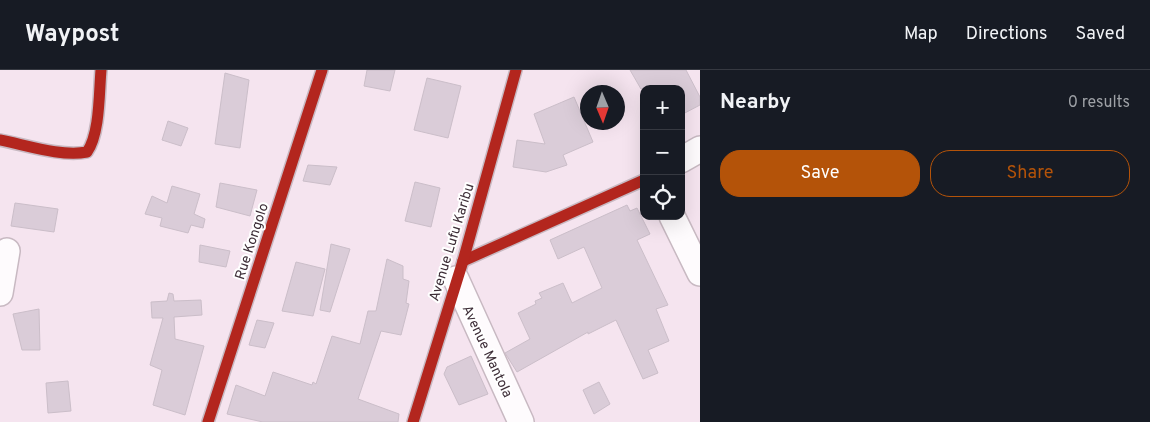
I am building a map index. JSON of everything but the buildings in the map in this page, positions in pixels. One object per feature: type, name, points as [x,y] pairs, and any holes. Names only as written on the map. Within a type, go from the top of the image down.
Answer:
[{"type":"street","points":[[0,140],[74,154],[87,152],[92,146],[101,70]]},
{"type":"street","name":"Rue Kongolo","points":[[208,422],[322,70]]},
{"type":"street","name":"Avenue Lufu Karibu","points":[[413,422],[516,70]]},
{"type":"street","points":[[685,158],[700,149]]},
{"type":"street","points":[[459,270],[640,182]]},
{"type":"street","points":[[674,220],[700,273]]},
{"type":"street","points":[[0,293],[7,251]]},
{"type":"street","name":"Avenue Mantola","points":[[459,270],[521,422]]},
{"type":"traffic: jam","points":[[0,140],[55,152],[87,152],[97,124],[101,70]]},
{"type":"traffic: jam","points":[[208,422],[322,70]]},
{"type":"traffic: jam","points":[[413,422],[463,261],[516,70]]},
{"type":"traffic: jam","points":[[463,261],[640,182]]}]
